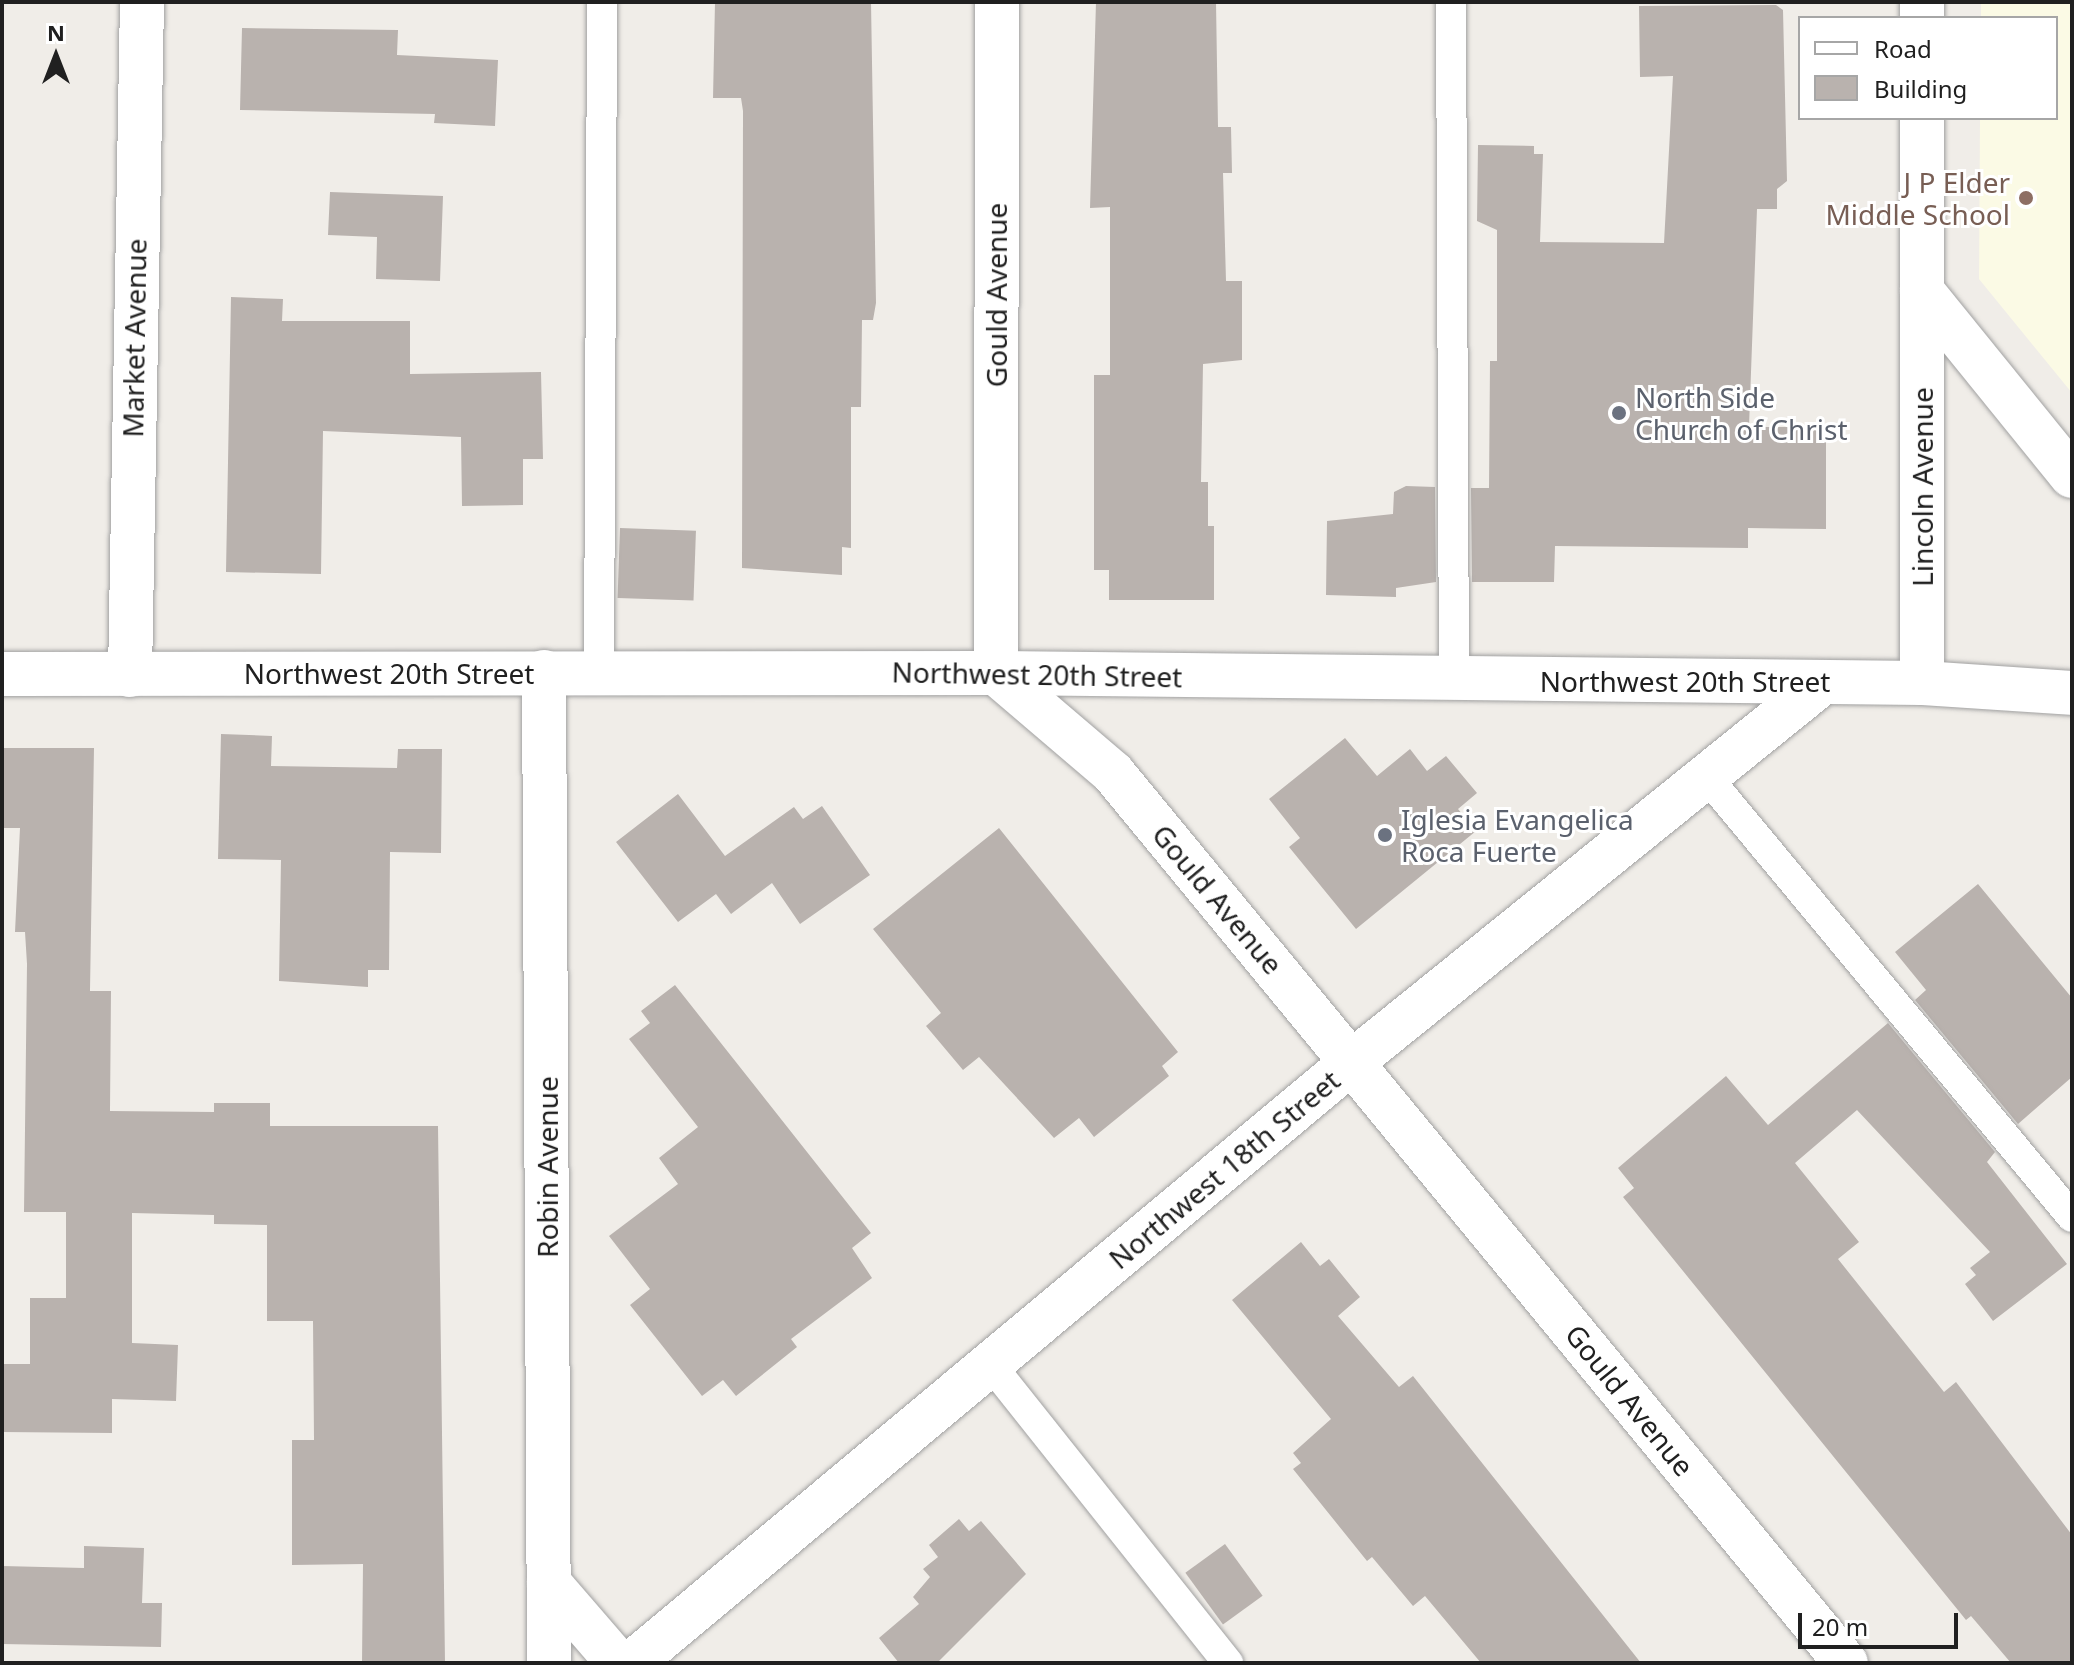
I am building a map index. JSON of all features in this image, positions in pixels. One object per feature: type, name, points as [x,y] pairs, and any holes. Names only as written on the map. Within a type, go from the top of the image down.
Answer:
[{"type":"street","name":"Market Avenue","points":[[130,675],[142,2]]},
{"type":"street","name":"Gould Avenue","points":[[997,2],[996,673],[1113,773],[1846,1663]]},
{"type":"street","name":"Lincoln Avenue","points":[[1922,120],[1922,683]]},
{"type":"street","points":[[1922,291],[2072,476]]},
{"type":"street","name":"Robin Avenue","points":[[544,672],[549,1663]]},
{"type":"street","name":"Northwest 20th Street","points":[[2,674],[996,673],[1922,683],[2072,693]]},
{"type":"street","name":"Northwest 18th Street","points":[[632,1663],[1352,1062],[1822,683]]},
{"type":"street","points":[[549,1583],[618,1663]]},
{"type":"lane","points":[[599,672],[602,2]]},
{"type":"lane","points":[[1451,2],[1454,679]]},
{"type":"lane","points":[[1706,776],[2072,1217]]},
{"type":"lane","points":[[991,1365],[1228,1663]]},
{"type":"shaded area","name":"J P Elder Middle School","points":[[1981,2],[2072,2],[2072,393],[1979,279],[1980,120],[2058,120],[2058,16],[1981,16]]},
{"type":"building","points":[[715,2],[871,2],[876,303],[873,320],[862,320],[861,407],[851,407],[851,548],[842,547],[842,575],[742,568],[743,111],[741,98],[713,98]]},
{"type":"building","points":[[1096,2],[1216,2],[1218,127],[1231,127],[1232,173],[1223,173],[1226,281],[1242,281],[1242,360],[1203,364],[1201,482],[1208,482],[1208,526],[1214,526],[1214,600],[1109,600],[1109,570],[1094,570],[1094,375],[1110,375],[1110,207],[1090,208]]},
{"type":"building","name":"North Side Church of Christ","points":[[1776,5],[1783,10],[1787,181],[1777,189],[1777,209],[1757,209],[1749,427],[1826,427],[1826,529],[1748,528],[1748,548],[1555,546],[1554,582],[1472,582],[1471,488],[1489,488],[1490,361],[1497,361],[1497,230],[1477,221],[1478,145],[1534,146],[1534,154],[1543,154],[1540,242],[1664,243],[1673,76],[1640,77],[1639,6]]},
{"type":"building","points":[[242,28],[398,30],[397,55],[498,60],[495,126],[434,123],[435,114],[240,110]]},
{"type":"building","points":[[330,192],[443,196],[440,281],[376,279],[377,237],[328,235]]},
{"type":"building","points":[[231,297],[283,299],[282,321],[410,321],[410,374],[541,372],[543,459],[523,459],[523,505],[462,506],[461,437],[323,431],[321,574],[226,572]]},
{"type":"building","points":[[1406,486],[1435,487],[1436,582],[1396,588],[1396,597],[1326,595],[1327,521],[1393,514],[1394,492]]},
{"type":"building","points":[[620,528],[696,531],[694,601],[618,598]]},
{"type":"building","points":[[221,734],[272,736],[271,766],[397,768],[398,749],[442,749],[441,853],[390,852],[389,970],[368,970],[368,987],[279,981],[281,860],[218,859]]},
{"type":"building","name":"Iglesia Evangelica Roca Fuerte","points":[[1345,738],[1377,776],[1410,749],[1427,771],[1446,756],[1477,793],[1458,809],[1476,831],[1356,929],[1289,847],[1300,838],[1269,799]]},
{"type":"building","points":[[2,748],[94,748],[90,991],[111,991],[110,1111],[214,1112],[214,1103],[270,1103],[270,1126],[438,1126],[445,1663],[362,1663],[363,1564],[292,1565],[292,1440],[314,1440],[313,1321],[267,1321],[267,1225],[214,1224],[214,1215],[132,1213],[132,1343],[178,1345],[176,1401],[112,1399],[112,1433],[2,1432],[2,1364],[30,1364],[30,1298],[66,1298],[66,1212],[24,1212],[27,964],[25,932],[15,932],[20,828],[2,828]]},
{"type":"building","points":[[678,794],[725,856],[794,807],[803,819],[822,806],[870,875],[800,924],[772,883],[731,914],[716,894],[678,922],[616,842]]},
{"type":"building","points":[[999,828],[1178,1052],[1162,1066],[1169,1076],[1094,1137],[1079,1118],[1054,1138],[979,1057],[963,1070],[926,1026],[941,1013],[873,929]]},
{"type":"building","points":[[1978,884],[2072,998],[2072,1077],[2018,1124],[1915,1000],[1926,990],[1895,952]]},
{"type":"building","points":[[675,985],[871,1233],[852,1248],[872,1278],[791,1339],[797,1347],[736,1396],[723,1380],[702,1396],[630,1305],[650,1289],[609,1236],[678,1184],[659,1158],[698,1127],[629,1039],[650,1023],[641,1011]]},
{"type":"building","points":[[1888,1023],[1995,1152],[1987,1162],[2067,1264],[1993,1321],[1965,1284],[1976,1275],[1970,1268],[1990,1252],[1857,1110],[1795,1163],[1859,1242],[1838,1259],[1944,1392],[1956,1382],[2072,1535],[2072,1663],[2011,1663],[1971,1616],[1966,1620],[1623,1197],[1634,1188],[1618,1168],[1726,1076],[1768,1125]]},
{"type":"building","points":[[1301,1242],[1320,1266],[1329,1259],[1360,1297],[1338,1316],[1399,1387],[1413,1376],[1641,1663],[1481,1663],[1425,1596],[1413,1606],[1372,1557],[1367,1561],[1293,1469],[1301,1463],[1293,1453],[1331,1419],[1232,1300]]},
{"type":"building","points":[[959,1519],[969,1531],[981,1521],[1026,1574],[937,1663],[899,1663],[879,1638],[919,1604],[913,1597],[930,1577],[923,1569],[938,1557],[929,1545]]},
{"type":"building","points":[[1225,1544],[1263,1596],[1223,1625],[1185,1573]]},
{"type":"building","points":[[84,1546],[144,1548],[142,1603],[162,1603],[161,1647],[2,1644],[2,1566],[84,1568]]},
{"type":"place","name":"J P Elder Middle School","points":[[2026,198]]},
{"type":"place","name":"North Side Church of Christ","points":[[1619,413]]},
{"type":"place","name":"Iglesia Evangelica Roca Fuerte","points":[[1385,835]]}]
